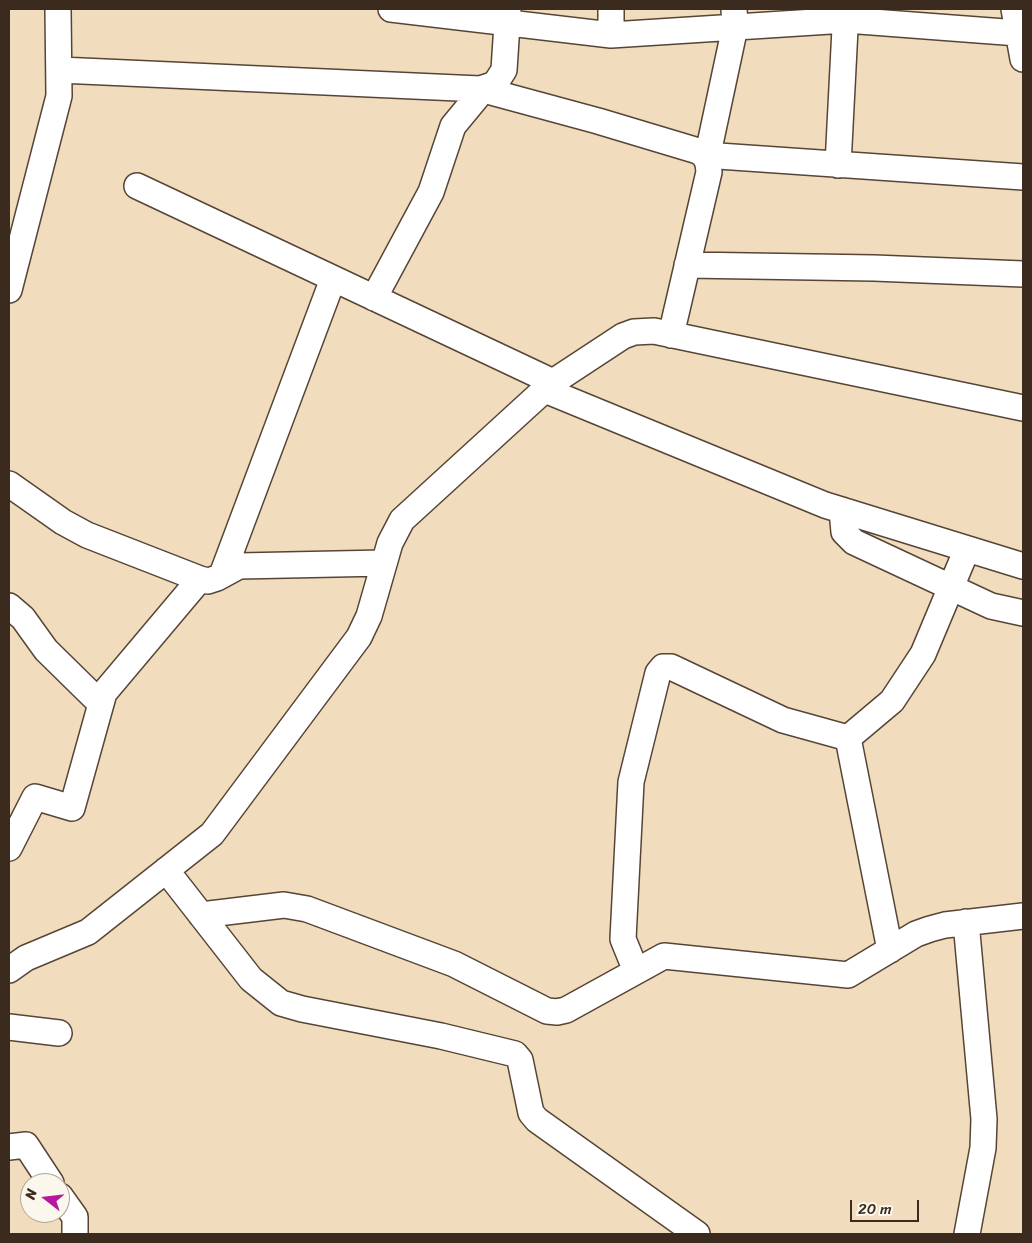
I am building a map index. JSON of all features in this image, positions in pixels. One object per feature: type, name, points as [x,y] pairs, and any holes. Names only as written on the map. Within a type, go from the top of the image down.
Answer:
[{"type":"street","points":[[9,290],[59,96],[58,9]]},
{"type":"street","points":[[391,9],[508,16],[612,35],[734,18],[846,14],[1018,21],[1023,60]]},
{"type":"street","points":[[611,9],[612,35]]},
{"type":"street","points":[[838,165],[846,14]]},
{"type":"street","points":[[480,89],[496,84],[501,78],[504,70],[508,16]]},
{"type":"street","points":[[704,155],[710,144],[734,18]]},
{"type":"street","points":[[60,70],[480,89],[598,121],[698,151],[704,155],[1023,177]]},
{"type":"street","points":[[374,298],[430,192],[453,126],[477,97],[480,89]]},
{"type":"street","points":[[671,335],[709,172],[708,163],[704,155]]},
{"type":"street","points":[[137,186],[333,278],[549,386],[842,510],[1023,566]]},
{"type":"street","points":[[687,265],[874,268],[1023,274]]},
{"type":"street","points":[[9,848],[35,797],[72,808],[100,703],[112,681],[211,577],[333,278]]},
{"type":"street","points":[[9,970],[26,958],[88,932],[220,826],[359,637],[369,616],[395,531],[411,510],[549,386],[623,336],[644,330],[1023,408]]},
{"type":"street","points":[[9,484],[63,522],[87,535],[211,577],[239,566],[384,563]]},
{"type":"street","points":[[842,510],[844,532],[854,542],[991,606],[1023,613]]},
{"type":"street","points":[[848,738],[892,701],[923,654],[967,549]]},
{"type":"street","points":[[9,606],[23,618],[46,650],[100,703]]},
{"type":"street","points":[[636,971],[623,939],[630,801],[632,782],[658,673],[664,667],[671,667],[783,720],[848,738]]},
{"type":"street","points":[[848,738],[890,950]]},
{"type":"street","points":[[166,870],[251,979],[281,1003],[302,1009],[441,1036],[515,1054],[520,1060],[531,1113],[537,1120],[697,1234]]},
{"type":"street","points":[[201,916],[284,905],[307,909],[454,964],[547,1011],[566,1010],[659,958],[669,956],[848,975],[916,934],[930,929],[966,922],[1023,916]]},
{"type":"street","points":[[966,922],[984,1119],[983,1148],[967,1234]]},
{"type":"street","points":[[9,1027],[59,1033]]},
{"type":"street","points":[[9,1147],[26,1146],[44,1173]]},
{"type":"street","points":[[70,1211],[75,1218],[75,1234]]}]
